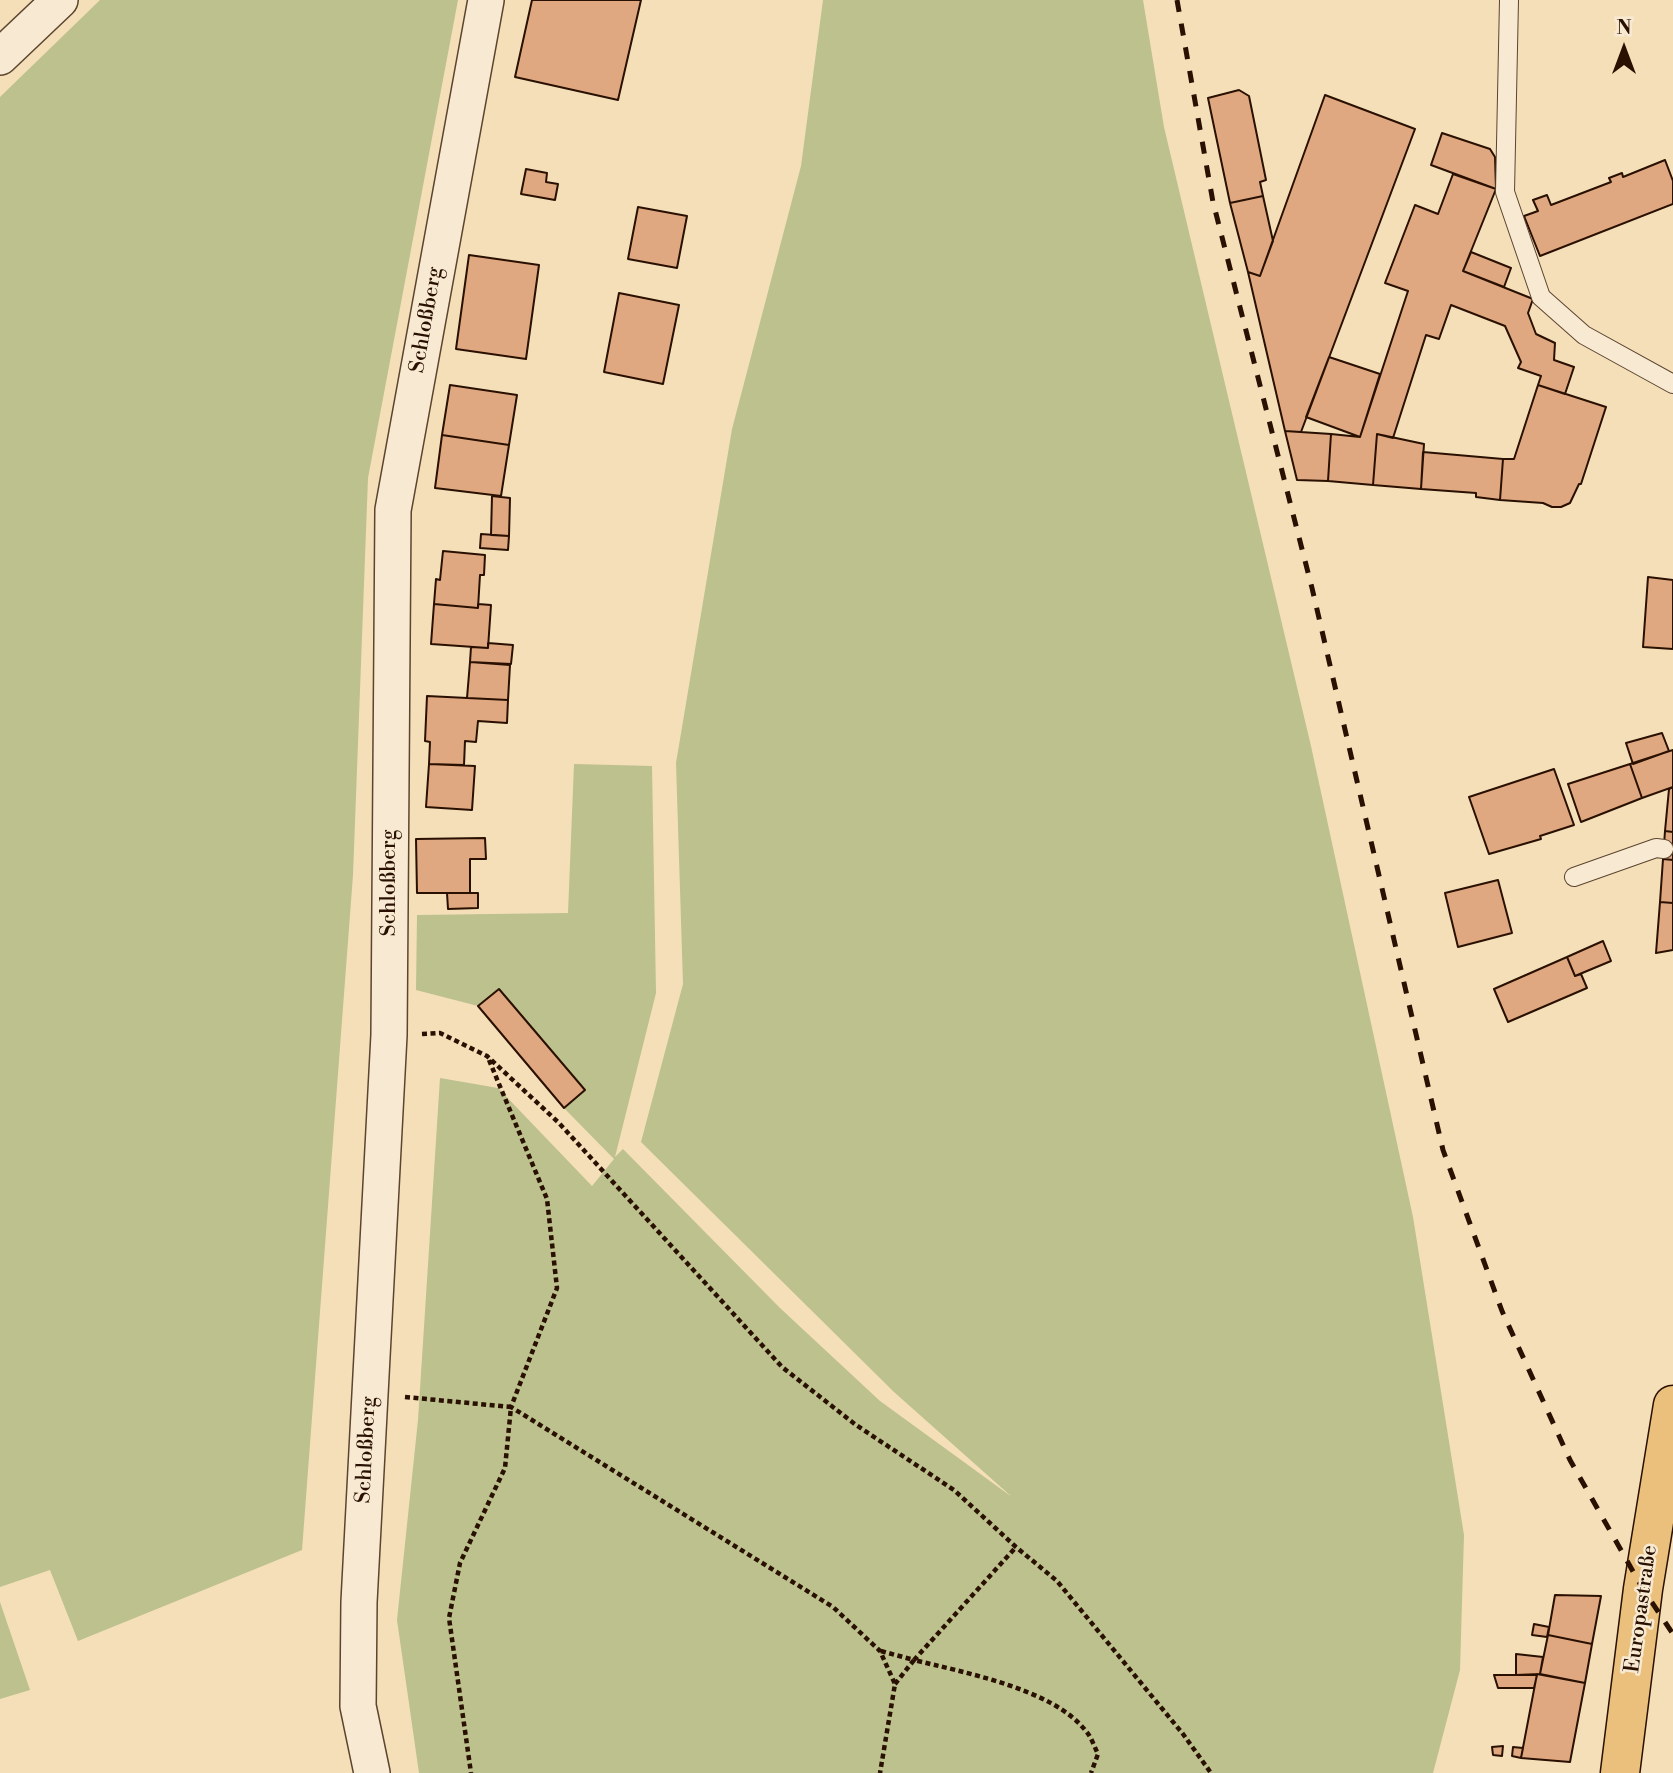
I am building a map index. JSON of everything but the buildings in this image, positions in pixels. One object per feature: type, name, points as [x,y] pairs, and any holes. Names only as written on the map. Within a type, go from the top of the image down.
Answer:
[{"type":"main road","name":"Europastraße","points":[[1620,1773],[1643,1589],[1673,1405]]},
{"type":"street","points":[[0,57],[60,0]]},
{"type":"street","name":"Schloßberg","points":[[372,1773],[358,1706],[359,1602],[389,1035],[393,510],[486,0]]},
{"type":"lane","points":[[1510,0],[1505,192],[1541,298],[1584,335],[1673,384]]},
{"type":"lane","points":[[1574,877],[1656,848],[1664,849]]},
{"type":"path","points":[[389,1035],[440,1033],[487,1056],[559,1123],[782,1367],[856,1425],[954,1490],[1057,1581],[1183,1734],[1211,1773]]},
{"type":"path","points":[[471,1773],[449,1618],[460,1563],[505,1468],[511,1406],[557,1288],[547,1199],[487,1056]]},
{"type":"path","points":[[370,1394],[511,1406],[833,1607],[880,1651],[895,1684]]},
{"type":"path","points":[[880,1773],[895,1684],[1016,1547]]},
{"type":"path","points":[[880,1651],[1019,1689],[1067,1714],[1086,1730],[1098,1754],[1091,1773]]},
{"type":"green space","points":[[100,0],[458,0],[368,478],[353,875],[302,1550],[78,1641],[50,1570],[0,1587],[0,97]]},
{"type":"green space","points":[[823,0],[1143,0],[1164,127],[1311,746],[1413,1217],[1464,1535],[1460,1670],[1433,1773],[419,1773],[397,1620],[418,1420],[440,1078],[498,1088],[592,1186],[614,1159],[564,1108],[478,1006],[416,990],[417,915],[568,913],[574,764],[652,766],[656,993],[615,1157],[623,1149],[780,1308],[880,1401],[1012,1497],[894,1392],[641,1142],[683,984],[676,763],[732,429],[801,166]]},
{"type":"green space","points":[[0,1602],[30,1690],[0,1699]]},
{"type":"railway","points":[[1177,0],[1213,202],[1312,588],[1443,1150],[1502,1311],[1570,1460],[1643,1589],[1673,1634]]}]
